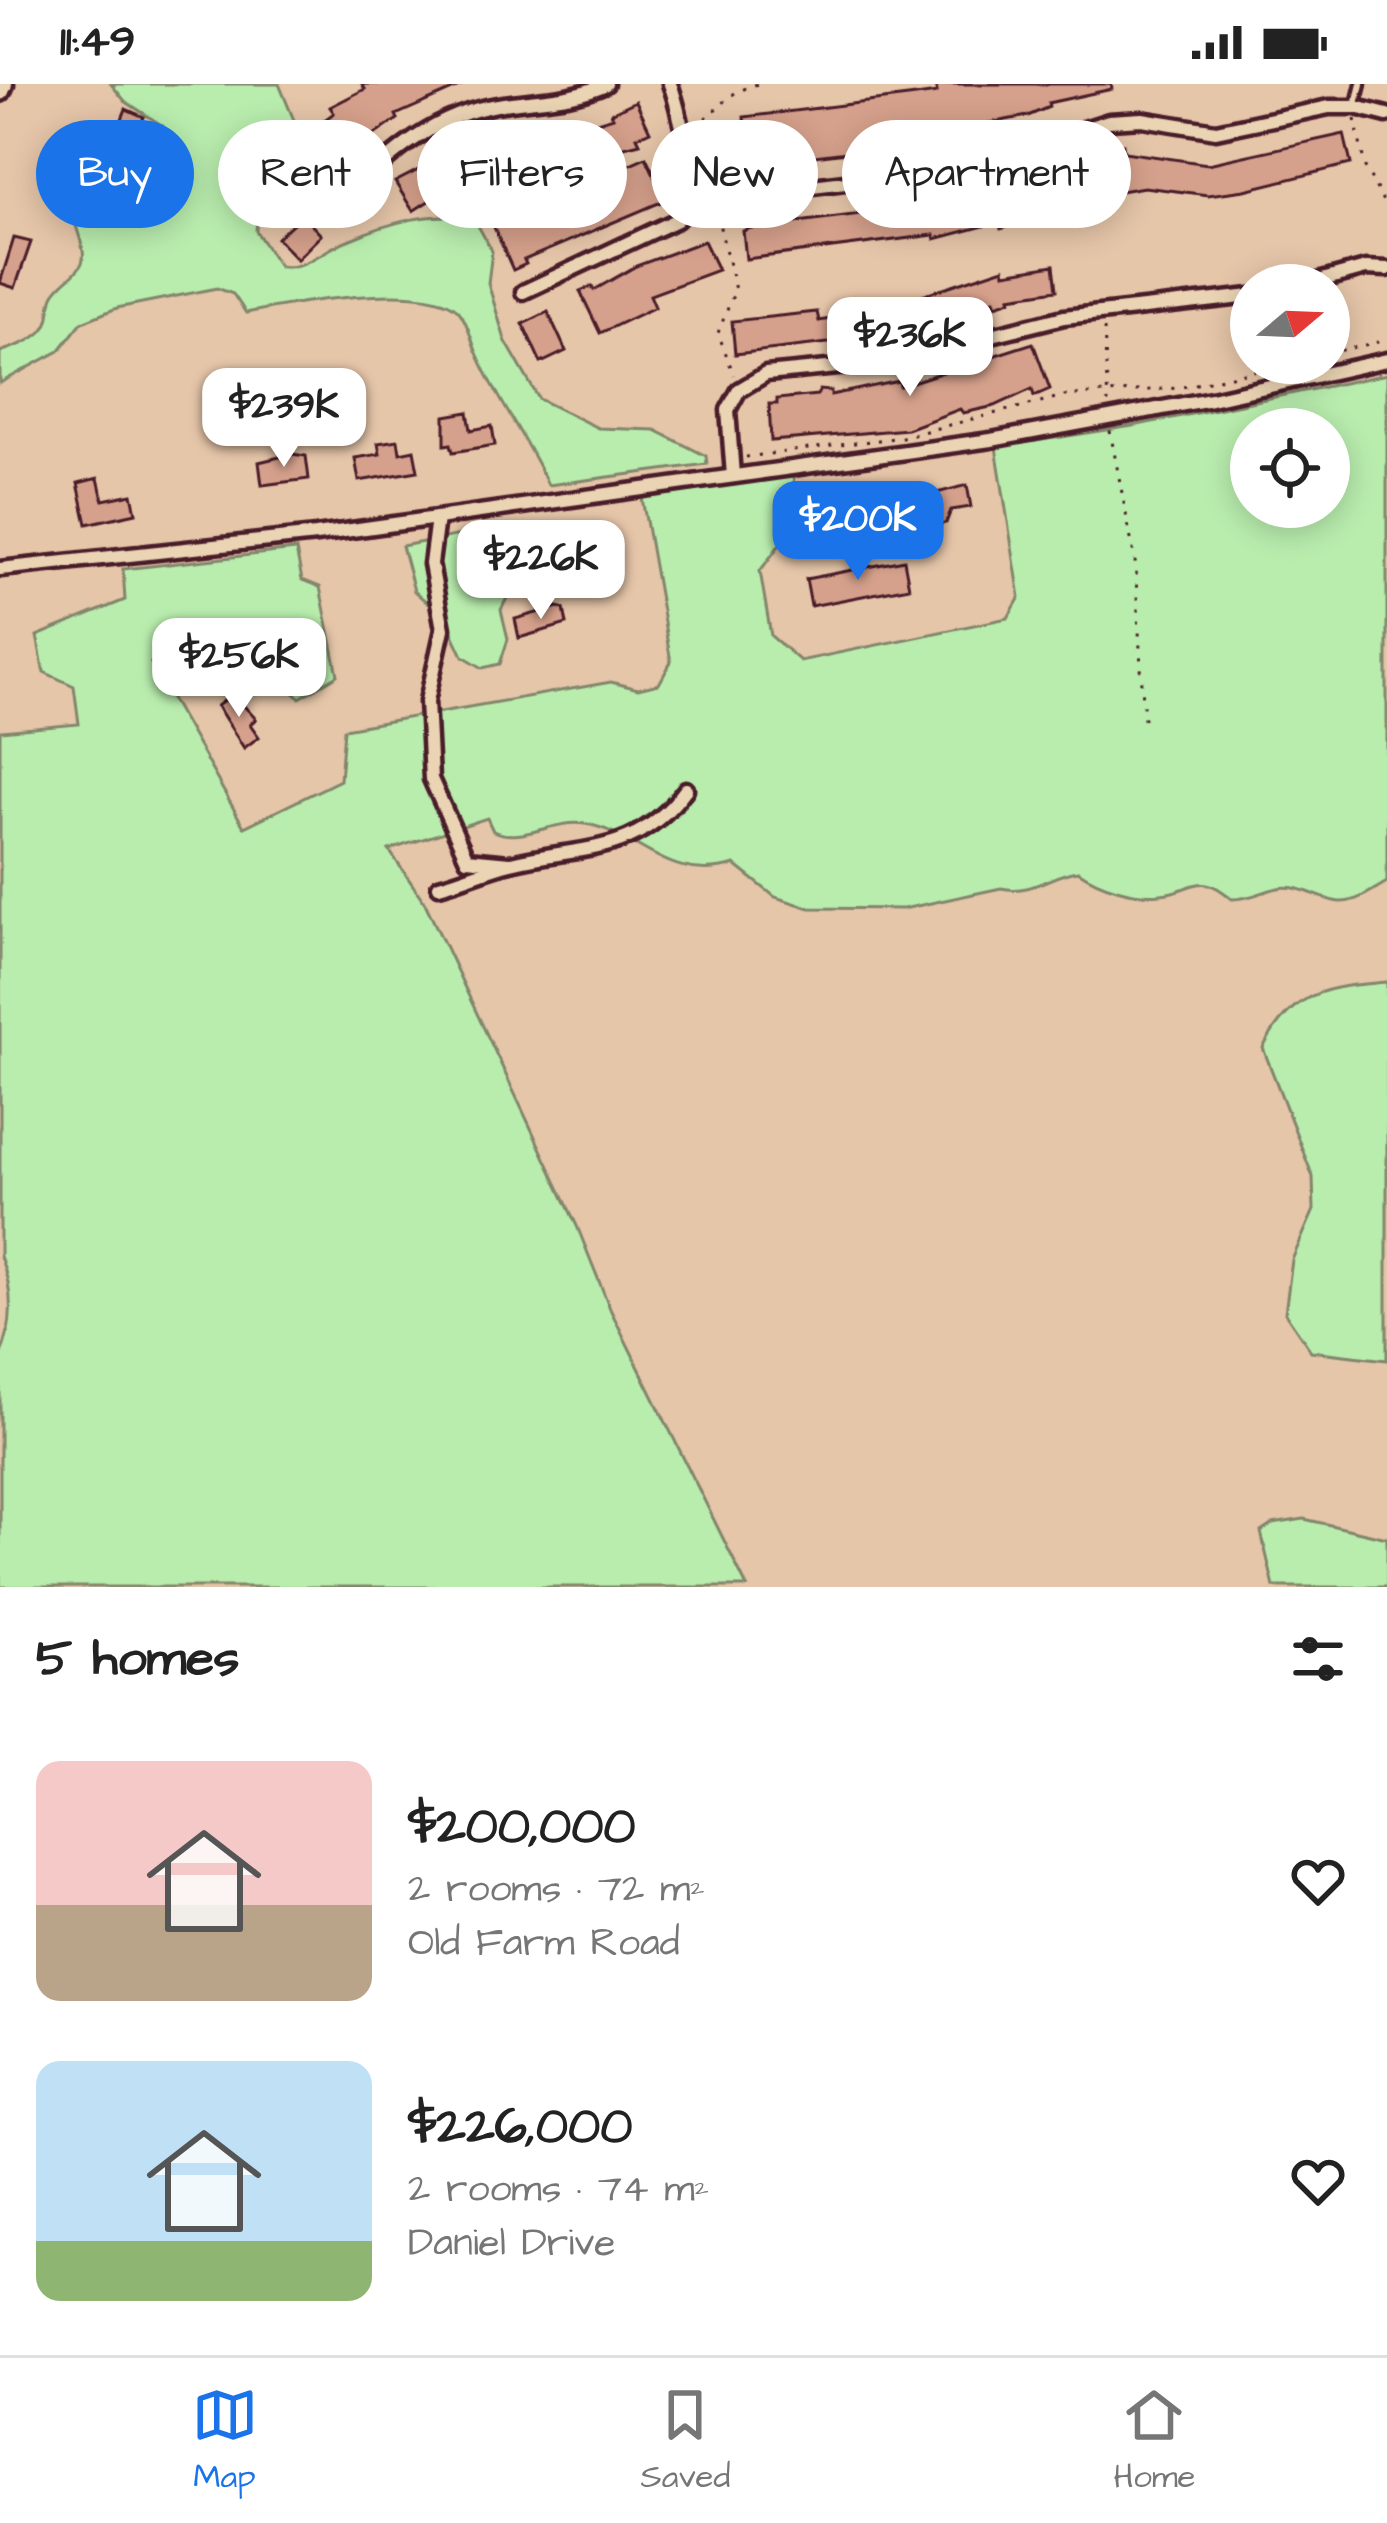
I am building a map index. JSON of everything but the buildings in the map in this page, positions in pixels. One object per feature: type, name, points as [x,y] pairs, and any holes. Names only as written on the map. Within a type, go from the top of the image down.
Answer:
[{"type":"street","points":[[393,152],[458,117],[491,106],[571,97],[606,84]]},
{"type":"street","points":[[670,84],[680,120]]},
{"type":"street","points":[[818,187],[961,168],[1109,121],[1142,119],[1216,131],[1329,107],[1387,115]]},
{"type":"street","points":[[523,292],[660,228]]},
{"type":"street","points":[[1350,272],[1387,269]]},
{"type":"street","points":[[733,476],[728,410],[739,390],[766,374],[879,363],[1064,317],[1230,298]]},
{"type":"street","points":[[0,569],[437,518],[1108,420],[1387,359]]},
{"type":"street","points":[[437,518],[431,564],[443,629],[428,701],[431,778],[467,859],[509,863]]},
{"type":"street","points":[[439,886],[509,863],[591,851],[644,834],[686,789]]},
{"type":"lane","points":[[1355,113],[1361,84]]},
{"type":"path","points":[[703,120],[724,101],[757,84]]},
{"type":"path","points":[[1355,113],[1365,167],[1387,209]]},
{"type":"path","points":[[720,228],[735,290],[718,333],[735,377]]},
{"type":"path","points":[[1103,320],[1108,420],[1135,560],[1144,720]]},
{"type":"path","points":[[1350,348],[1387,340]]},
{"type":"path","points":[[741,458],[902,437],[1064,395],[1178,388],[1230,376]]},
{"type":"green space","points":[[111,84],[279,84],[294,120],[218,120],[218,228],[256,228],[279,266],[288,267],[412,219],[417,218],[417,228],[479,228],[492,251],[488,283],[505,340],[539,399],[598,428],[655,430],[706,456],[707,464],[548,485],[485,370],[461,314],[441,301],[417,296],[356,296],[246,313],[233,294],[217,288],[117,308],[82,322],[59,351],[0,383],[0,352],[42,331],[53,296],[81,264],[77,228],[194,228],[194,120],[154,120],[125,101]]},
{"type":"green space","points":[[1387,374],[1387,882],[1355,900],[1341,902],[1285,887],[1232,899],[1204,883],[1161,894],[1129,892],[1078,871],[1023,889],[1001,888],[903,909],[810,908],[775,897],[735,865],[711,869],[671,863],[585,824],[515,835],[493,831],[487,818],[389,850],[425,903],[577,1226],[611,1311],[747,1587],[0,1587],[0,1356],[10,1306],[0,1256],[0,731],[79,724],[74,686],[44,672],[37,636],[125,600],[123,569],[296,550],[302,580],[320,587],[338,675],[300,698],[259,662],[226,667],[197,645],[151,663],[244,827],[340,780],[344,729],[611,682],[638,689],[659,684],[671,662],[642,498],[793,476],[798,520],[760,571],[771,636],[800,661],[1008,618],[1020,597],[996,447],[1133,426]]},
{"type":"green space","points":[[460,535],[504,579],[508,596],[501,610],[508,639],[500,664],[483,668],[463,656],[446,619],[414,591],[402,546]]},
{"type":"green space","points":[[1387,982],[1387,1360],[1311,1351],[1285,1313],[1292,1260],[1314,1210],[1313,1177],[1263,1048],[1287,1014],[1314,995]]},
{"type":"green space","points":[[1304,1519],[1387,1538],[1387,1587],[1274,1587],[1261,1532],[1273,1524]]}]
